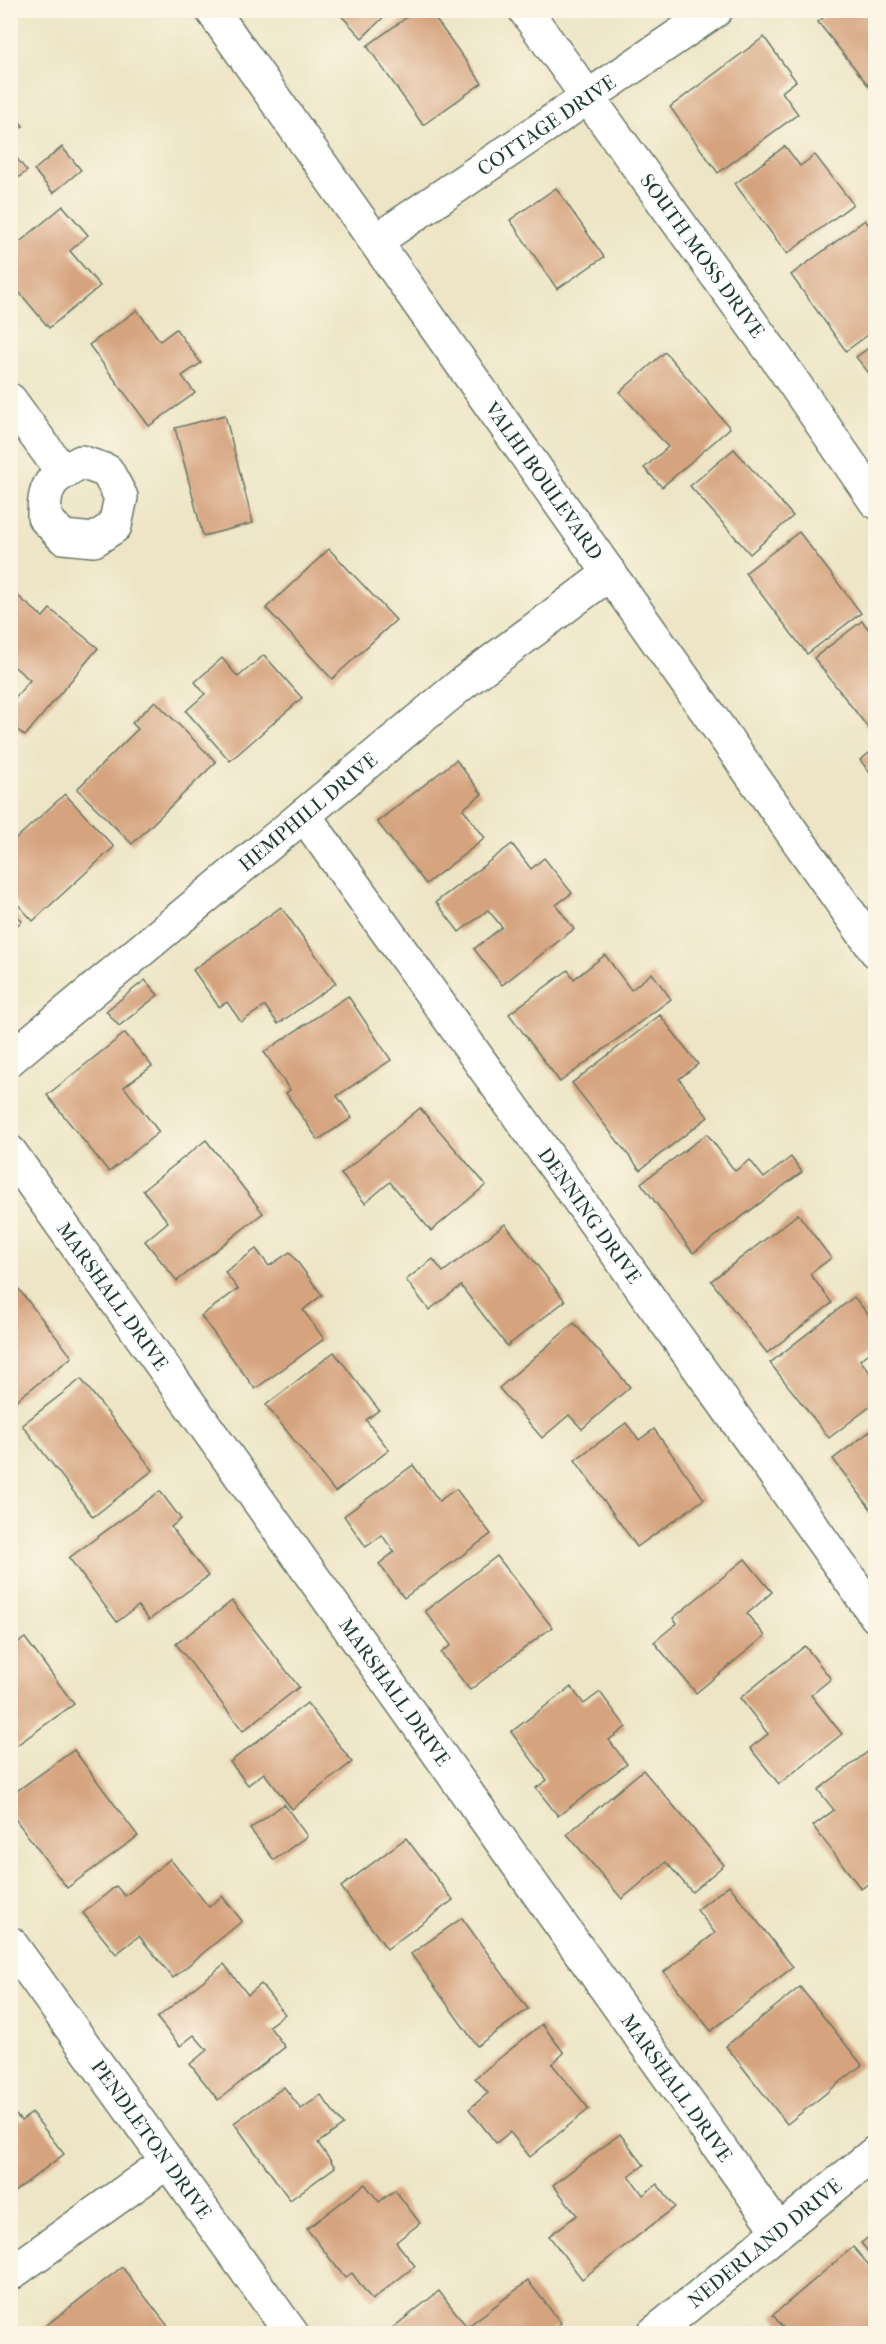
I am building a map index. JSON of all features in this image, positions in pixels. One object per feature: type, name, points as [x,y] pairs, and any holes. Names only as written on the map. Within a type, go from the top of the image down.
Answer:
[{"type":"street","name":"VALHI BOULEVARD","points":[[212,10],[876,951]]},
{"type":"street","name":"SOUTH MOSS DRIVE","points":[[525,10],[587,99],[780,363],[876,502]]},
{"type":"street","name":"COTTAGE DRIVE","points":[[376,241],[716,10]]},
{"type":"street","points":[[10,400],[63,472]]},
{"type":"street","name":"HEMPHILL DRIVE","points":[[10,1059],[463,683],[610,573]]},
{"type":"street","name":"DENNING DRIVE","points":[[304,815],[876,1616]]},
{"type":"street","name":"MARSHALL DRIVE","points":[[10,1152],[779,2231]]},
{"type":"street","name":"PENDLETON DRIVE","points":[[10,1943],[292,2334]]},
{"type":"street","name":"NEDERLAND DRIVE","points":[[653,2334],[876,2152]]},
{"type":"street","points":[[10,2274],[167,2162]]},
{"type":"building","points":[[336,10],[391,10],[362,38]]},
{"type":"building","points":[[417,10],[429,10],[482,83],[423,125],[367,46]]},
{"type":"building","points":[[832,10],[859,10],[862,15],[868,10],[876,10],[876,95],[818,22]]},
{"type":"building","points":[[764,37],[796,81],[782,92],[798,114],[718,173],[670,107]]},
{"type":"building","points":[[10,110],[23,126],[10,135]]},
{"type":"building","points":[[785,146],[800,166],[815,155],[853,204],[787,254],[735,184]]},
{"type":"building","points":[[62,147],[81,170],[53,193],[34,170]]},
{"type":"building","points":[[10,150],[27,171],[10,184]]},
{"type":"building","points":[[556,188],[604,257],[557,289],[510,220]]},
{"type":"building","points":[[63,206],[88,235],[70,251],[100,286],[49,328],[10,281],[10,250]]},
{"type":"building","points":[[865,220],[876,234],[876,329],[846,351],[791,275]]},
{"type":"building","points":[[137,310],[160,341],[176,329],[201,363],[182,376],[195,393],[149,426],[89,345]]},
{"type":"building","points":[[876,343],[876,382],[856,357]]},
{"type":"building","points":[[665,352],[730,428],[662,487],[644,468],[668,447],[620,392]]},
{"type":"building","points":[[225,415],[253,523],[203,536],[175,428]]},
{"type":"building","points":[[734,449],[793,516],[750,554],[690,486]]},
{"type":"building","points":[[799,532],[861,613],[807,654],[745,573]]},
{"type":"building","points":[[329,549],[396,620],[332,679],[266,608]]},
{"type":"building","points":[[14,593],[43,617],[50,609],[98,648],[25,736],[10,724],[10,704],[30,680],[10,663],[10,597]]},
{"type":"building","points":[[862,621],[876,638],[876,733],[873,734],[814,658]]},
{"type":"building","points":[[264,655],[302,698],[230,761],[186,711],[205,694],[195,682],[222,658],[238,677]]},
{"type":"building","points":[[155,701],[216,762],[132,844],[77,789],[138,729],[132,723]]},
{"type":"building","points":[[876,748],[876,781],[860,760]]},
{"type":"building","points":[[456,760],[482,794],[463,809],[485,838],[426,884],[377,822]]},
{"type":"building","points":[[65,794],[114,847],[33,921],[10,896],[10,844]]},
{"type":"building","points":[[512,844],[531,869],[544,858],[572,893],[556,905],[574,929],[502,985],[474,949],[502,927],[488,910],[459,932],[436,902]]},
{"type":"building","points":[[281,907],[336,983],[278,1024],[265,1006],[241,1022],[227,1002],[219,1007],[193,970]]},
{"type":"building","points":[[10,908],[22,921],[10,932]]},
{"type":"building","points":[[605,955],[631,990],[652,973],[671,999],[560,1082],[509,1014],[568,970],[574,979]]},
{"type":"building","points":[[145,980],[158,995],[119,1026],[106,1011]]},
{"type":"building","points":[[348,996],[391,1060],[337,1096],[352,1118],[318,1140],[286,1093],[290,1090],[264,1052]]},
{"type":"building","points":[[660,1015],[698,1064],[679,1079],[708,1117],[640,1170],[572,1083]]},
{"type":"building","points":[[125,1033],[152,1066],[124,1087],[159,1132],[109,1172],[47,1095]]},
{"type":"building","points":[[420,1108],[486,1185],[431,1231],[390,1182],[365,1203],[341,1174]]},
{"type":"building","points":[[707,1134],[735,1171],[750,1160],[764,1178],[791,1157],[802,1172],[693,1253],[641,1183]]},
{"type":"building","points":[[206,1140],[263,1213],[177,1281],[145,1241],[168,1222],[143,1190]]},
{"type":"building","points":[[798,1214],[831,1258],[810,1274],[832,1303],[767,1353],[711,1281]]},
{"type":"building","points":[[505,1224],[565,1301],[507,1346],[461,1286],[429,1310],[406,1280],[433,1259],[443,1272]]},
{"type":"building","points":[[256,1249],[269,1266],[290,1252],[322,1295],[303,1310],[324,1339],[255,1389],[201,1316],[238,1289],[225,1272]]},
{"type":"building","points":[[10,1278],[72,1357],[10,1405]]},
{"type":"building","points":[[854,1297],[876,1324],[876,1348],[860,1360],[876,1380],[876,1402],[829,1438],[770,1363]]},
{"type":"building","points":[[574,1323],[630,1387],[582,1429],[569,1415],[542,1438],[499,1388]]},
{"type":"building","points":[[334,1352],[379,1410],[366,1420],[389,1450],[335,1492],[266,1405]]},
{"type":"building","points":[[81,1379],[153,1470],[93,1517],[22,1425]]},
{"type":"building","points":[[626,1423],[639,1440],[654,1429],[704,1499],[637,1547],[575,1460]]},
{"type":"building","points":[[876,1427],[876,1516],[833,1459]]},
{"type":"building","points":[[413,1465],[439,1501],[456,1489],[491,1534],[404,1598],[379,1564],[394,1552],[382,1535],[366,1547],[344,1516]]},
{"type":"building","points":[[160,1491],[181,1519],[171,1527],[208,1576],[149,1620],[138,1606],[117,1622],[69,1558]]},
{"type":"building","points":[[497,1556],[552,1627],[470,1690],[441,1653],[451,1645],[425,1611]]},
{"type":"building","points":[[745,1559],[772,1592],[747,1614],[765,1636],[696,1693],[654,1642],[677,1623],[673,1618]]},
{"type":"building","points":[[232,1601],[299,1687],[243,1731],[176,1644]]},
{"type":"building","points":[[25,1638],[74,1704],[10,1750],[10,1648]]},
{"type":"building","points":[[805,1646],[831,1679],[811,1695],[842,1734],[779,1784],[750,1748],[768,1734],[740,1698]]},
{"type":"building","points":[[571,1687],[584,1704],[600,1692],[626,1727],[609,1740],[627,1764],[558,1816],[536,1788],[547,1780],[511,1732]]},
{"type":"building","points":[[307,1703],[352,1762],[292,1809],[264,1773],[248,1785],[230,1762]]},
{"type":"building","points":[[874,1747],[876,1878],[861,1889],[813,1826],[834,1810],[818,1790]]},
{"type":"building","points":[[74,1750],[138,1836],[67,1888],[10,1812],[10,1796]]},
{"type":"building","points":[[643,1770],[724,1865],[692,1892],[666,1862],[622,1899],[567,1834]]},
{"type":"building","points":[[284,1804],[307,1836],[274,1860],[250,1829]]},
{"type":"building","points":[[406,1838],[453,1900],[387,1949],[341,1887]]},
{"type":"building","points":[[170,1859],[209,1907],[222,1896],[242,1921],[173,1978],[139,1936],[116,1954],[83,1913],[116,1886],[125,1896]]},
{"type":"building","points":[[729,1885],[793,1967],[711,2031],[664,1972],[715,1933],[697,1910]]},
{"type":"building","points":[[462,1918],[528,2009],[477,2046],[411,1954]]},
{"type":"building","points":[[224,1964],[248,1995],[261,1984],[285,2014],[269,2026],[285,2047],[218,2100],[190,2064],[207,2050],[194,2035],[180,2046],[157,2018]]},
{"type":"building","points":[[800,1987],[862,2065],[787,2124],[726,2046]]},
{"type":"building","points":[[542,2024],[564,2053],[552,2064],[589,2109],[530,2157],[510,2132],[496,2143],[469,2109],[488,2093],[475,2078]]},
{"type":"building","points":[[284,2087],[301,2109],[321,2095],[343,2125],[318,2143],[335,2167],[290,2200],[234,2123]]},
{"type":"building","points":[[10,2108],[21,2121],[32,2113],[64,2154],[10,2195]]},
{"type":"building","points":[[620,2134],[644,2165],[629,2176],[643,2195],[657,2184],[675,2207],[582,2279],[549,2236],[577,2215],[553,2185]]},
{"type":"building","points":[[365,2184],[379,2202],[395,2190],[420,2223],[396,2242],[415,2266],[372,2300],[352,2273],[345,2278],[307,2229]]},
{"type":"building","points":[[876,2231],[876,2261],[861,2243]]},
{"type":"building","points":[[853,2247],[876,2273],[876,2334],[788,2334],[773,2315]]},
{"type":"building","points":[[122,2267],[174,2334],[35,2334]]},
{"type":"building","points":[[528,2281],[561,2323],[548,2334],[385,2334],[439,2291],[467,2327]]},
{"type":"building","points":[[755,2326],[762,2334],[747,2334]]}]
